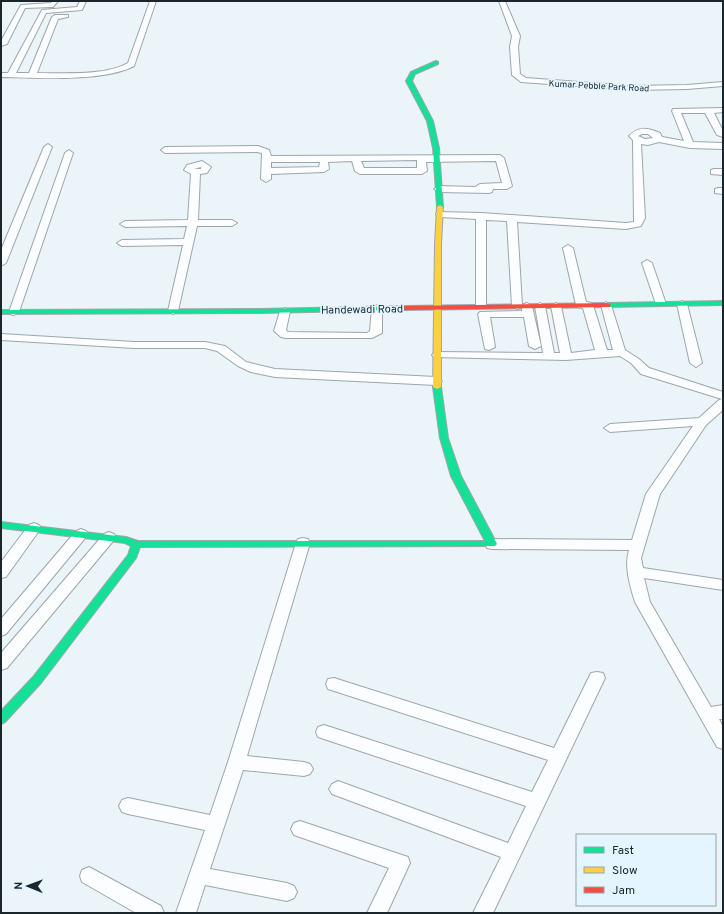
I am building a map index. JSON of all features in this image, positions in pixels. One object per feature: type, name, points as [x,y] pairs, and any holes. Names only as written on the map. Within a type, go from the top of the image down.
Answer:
[{"type":"street","points":[[1,44],[3,44],[23,6],[53,5],[55,1]]},
{"type":"street","points":[[11,75],[44,11],[80,9],[83,1]]},
{"type":"street","points":[[1,75],[104,73],[125,69],[131,64],[153,1]]},
{"type":"street","name":"Kumar Pebble Park Road","points":[[502,1],[516,36],[514,47],[516,75],[529,82],[650,88],[723,84]]},
{"type":"street","points":[[32,75],[55,17],[66,16]]},
{"type":"street","points":[[436,63],[413,73],[409,80],[430,121],[437,159],[441,214],[438,244],[438,355],[436,381],[444,438],[456,476],[492,544]]},
{"type":"street","points":[[690,145],[675,112],[678,110],[723,110]]},
{"type":"street","points":[[708,110],[720,133],[723,134]]},
{"type":"street","points":[[441,214],[613,225],[638,224],[640,218],[636,157],[637,140],[633,136],[640,131],[654,133],[657,135],[658,139],[690,145],[723,146]]},
{"type":"street","points":[[706,145],[710,151],[723,151]]},
{"type":"street","points":[[1,263],[48,147]]},
{"type":"street","points":[[173,311],[192,222],[199,168],[209,149]]},
{"type":"street","points":[[165,150],[258,149],[266,152],[266,175],[321,170],[324,169],[324,159]]},
{"type":"street","points":[[14,312],[69,153]]},
{"type":"street","points":[[356,158],[360,171],[422,171],[421,157]]},
{"type":"street","points":[[266,159],[421,157],[425,159],[500,158],[507,186],[480,187]]},
{"type":"street","points":[[439,189],[506,191]]},
{"type":"street","points":[[481,216],[481,306]]},
{"type":"street","points":[[512,218],[518,309],[535,346]]},
{"type":"street","points":[[125,224],[192,222],[232,224]]},
{"type":"street","points":[[122,243],[188,242]]},
{"type":"street","points":[[568,248],[585,305],[602,353]]},
{"type":"street","points":[[647,263],[661,304]]},
{"type":"street","name":"Handewadi Road","points":[[1,312],[285,311],[481,306],[518,309],[540,306],[723,303]]},
{"type":"street","points":[[682,304],[696,363]]},
{"type":"street","points":[[606,305],[620,353]]},
{"type":"street","points":[[540,306],[549,357]]},
{"type":"street","points":[[556,306],[566,357]]},
{"type":"street","points":[[285,311],[280,331],[285,336],[368,336],[376,333],[377,308]]},
{"type":"street","points":[[489,347],[484,314],[518,309]]},
{"type":"street","points":[[1,337],[134,345],[205,344],[221,348],[242,364],[255,369],[275,373],[436,381]]},
{"type":"street","points":[[438,355],[566,357],[602,353],[620,353],[635,360],[645,371],[723,396]]},
{"type":"street","points":[[722,740],[715,713],[642,602],[634,558],[653,494],[702,422],[723,403]]},
{"type":"street","points":[[610,428],[702,422]]},
{"type":"street","points":[[1,525],[126,540],[137,544],[303,543],[638,545]]},
{"type":"street","points":[[1,573],[34,528]]},
{"type":"street","points":[[1,630],[81,534]]},
{"type":"street","points":[[1,664],[109,538]]},
{"type":"street","points":[[186,913],[237,762],[303,543]]},
{"type":"street","points":[[1,719],[37,680],[132,556],[137,544]]},
{"type":"street","points":[[636,572],[723,585]]},
{"type":"street","points":[[483,913],[597,678]]},
{"type":"street","points":[[334,684],[560,757]]},
{"type":"street","points":[[324,732],[538,802]]},
{"type":"street","points":[[237,762],[304,769]]},
{"type":"street","points":[[338,789],[513,853]]},
{"type":"street","points":[[128,806],[216,824]]},
{"type":"street","points":[[300,828],[401,863],[377,913]]},
{"type":"street","points":[[89,876],[154,913]]},
{"type":"street","points":[[198,876],[287,892]]},
{"type":"traffic: fast","points":[[436,63],[413,73],[409,81],[430,121],[436,148],[440,207]]},
{"type":"traffic: fast","points":[[607,305],[723,303]]},
{"type":"traffic: fast","points":[[1,312],[261,311],[405,308]]},
{"type":"traffic: fast","points":[[137,544],[492,544],[456,476],[444,438],[437,387]]},
{"type":"traffic: fast","points":[[1,525],[126,540],[137,544],[132,556],[37,680],[1,719]]},
{"type":"traffic: slow","points":[[437,387],[438,244],[440,207]]},
{"type":"traffic: jam","points":[[405,308],[607,305]]}]
